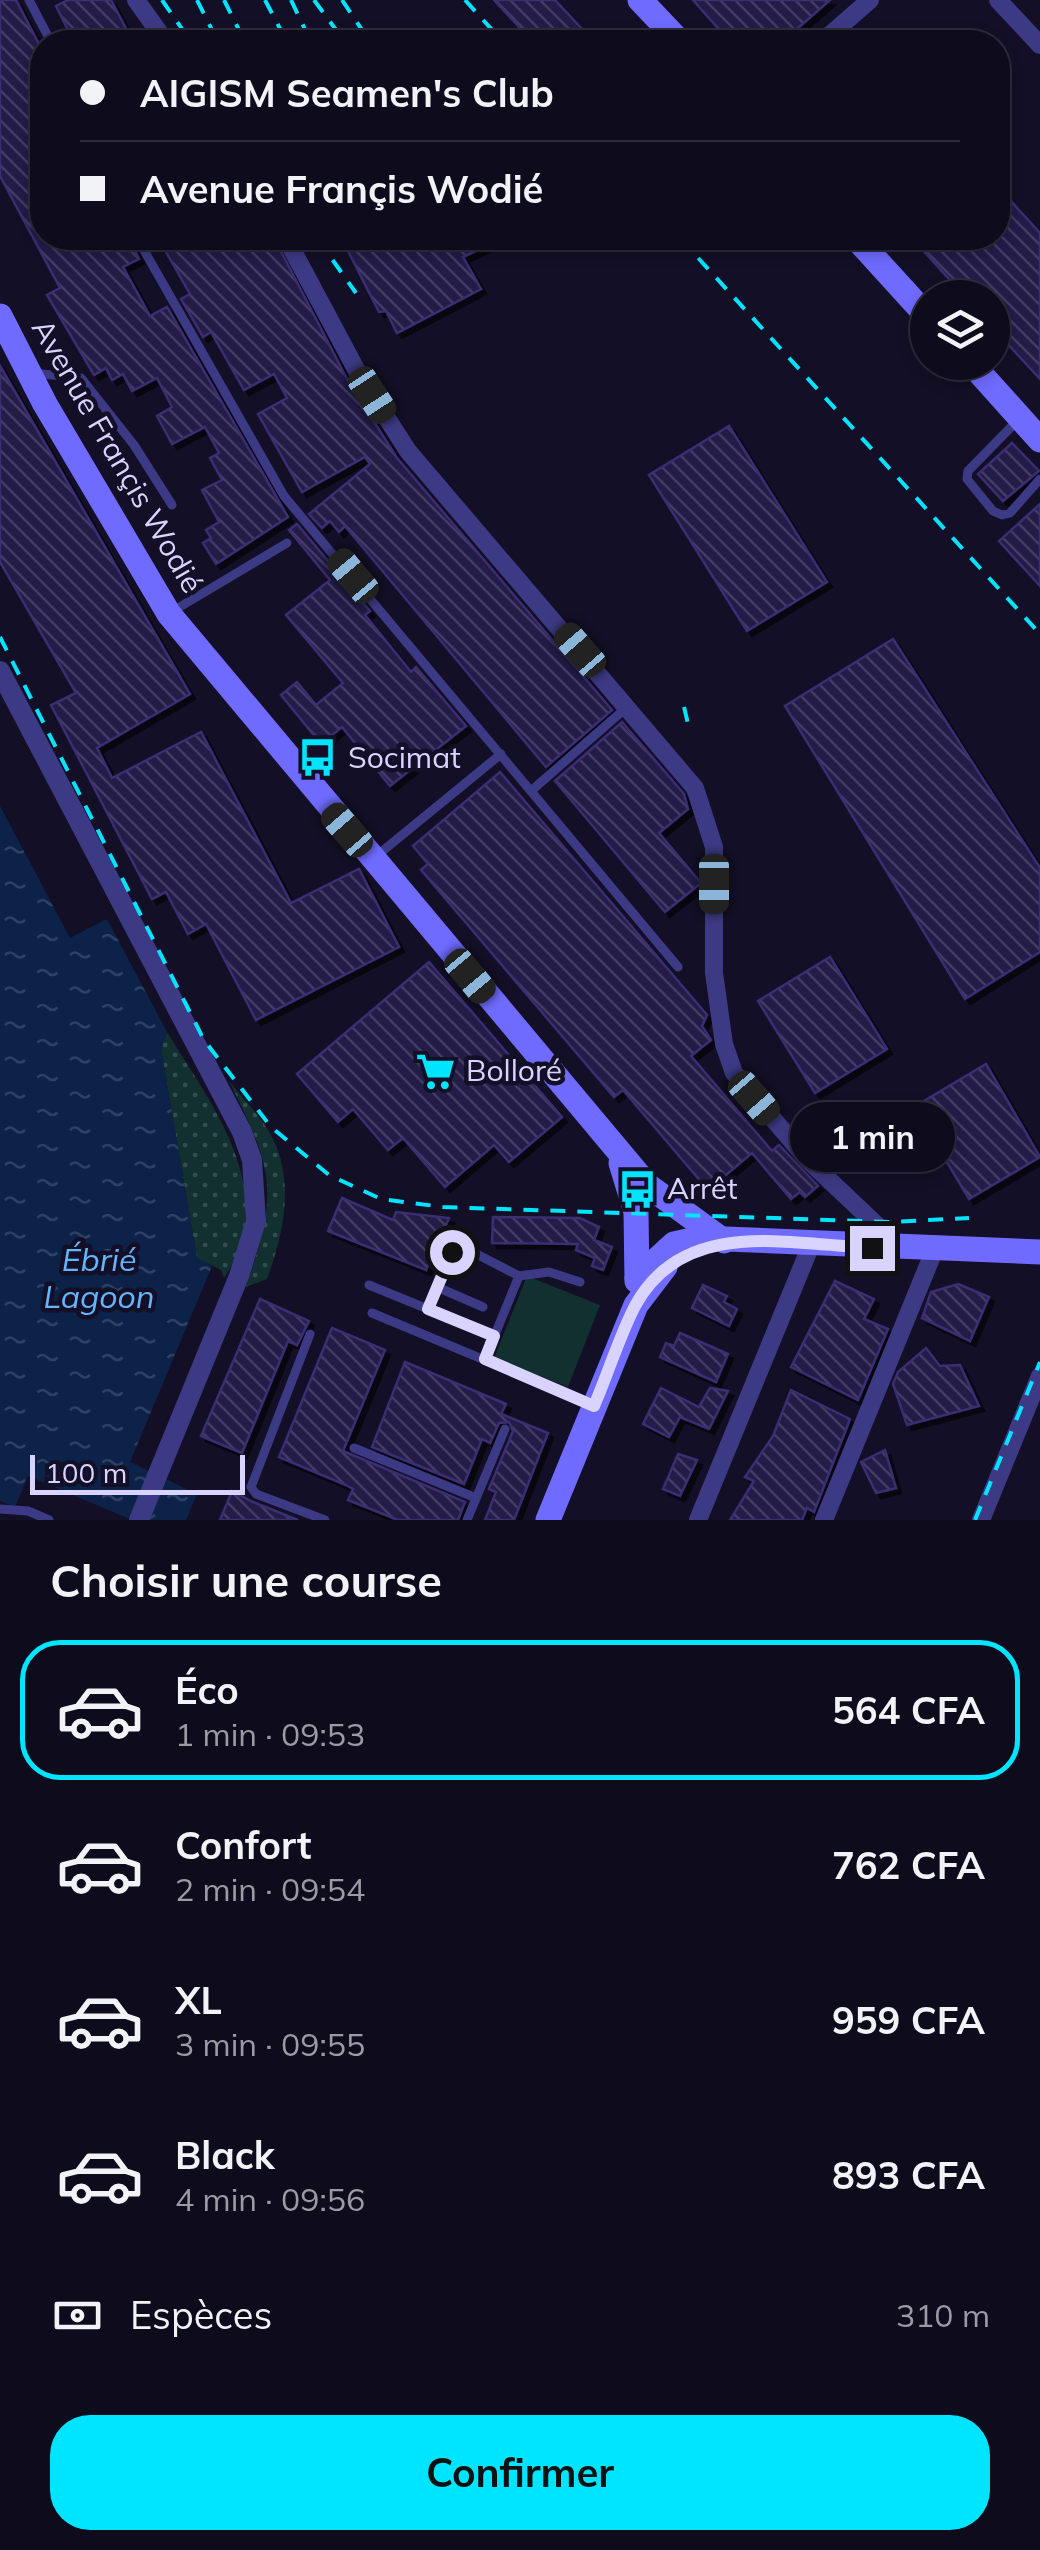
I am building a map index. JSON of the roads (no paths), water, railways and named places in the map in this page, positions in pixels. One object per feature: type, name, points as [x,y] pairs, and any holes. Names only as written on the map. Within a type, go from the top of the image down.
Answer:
[{"type":"main road","points":[[640,0],[669,30]]},
{"type":"main road","points":[[867,250],[910,296]]},
{"type":"main road","name":"Avenue Françis Wodié","points":[[0,316],[169,614],[616,1149],[662,1198],[724,1241]]},
{"type":"main road","points":[[986,380],[1040,440]]},
{"type":"main road","points":[[616,1149],[636,1212],[636,1305]]},
{"type":"main road","points":[[637,1278],[657,1255],[674,1244],[701,1238],[1040,1252]]},
{"type":"main road","points":[[548,1520],[636,1305],[671,1261],[724,1241]]},
{"type":"street","points":[[136,0],[157,30]]},
{"type":"street","points":[[836,30],[870,0]]},
{"type":"street","points":[[998,0],[1040,45]]},
{"type":"street","points":[[292,250],[358,373],[403,444],[695,788],[709,819],[714,848],[714,973],[724,1044],[734,1073],[808,1160],[903,1249]]},
{"type":"street","points":[[0,672],[242,1132],[252,1160],[256,1221],[239,1276],[139,1520]]},
{"type":"street","points":[[698,1520],[811,1245]]},
{"type":"street","points":[[824,1520],[934,1250]]},
{"type":"street","points":[[981,1520],[1040,1376]]},
{"type":"lane","points":[[29,0],[45,30]]},
{"type":"lane","points":[[144,250],[284,496],[678,967]]},
{"type":"lane","points":[[30,373],[81,378],[134,444],[172,505]]},
{"type":"lane","points":[[1020,418],[968,471],[967,478],[1002,516],[1010,513],[1040,479]]},
{"type":"lane","points":[[169,614],[287,543]]},
{"type":"lane","points":[[531,791],[628,706]]},
{"type":"lane","points":[[372,860],[501,754]]},
{"type":"lane","points":[[428,1309],[457,1248],[465,1248],[519,1276],[549,1272],[580,1282]]},
{"type":"lane","points":[[485,1359],[519,1276]]},
{"type":"lane","points":[[370,1285],[494,1336]]},
{"type":"lane","points":[[437,1287],[483,1307]]},
{"type":"lane","points":[[372,1313],[594,1406]]},
{"type":"lane","points":[[310,1334],[251,1487],[256,1494],[325,1520]]},
{"type":"lane","points":[[467,1520],[504,1428]]},
{"type":"lane","points":[[354,1448],[476,1498]]},
{"type":"lane","points":[[0,1510],[28,1512],[48,1520]]},
{"type":"water","name":"Ébrié Lagoon","points":[[0,806],[70,938],[107,919],[167,1032],[161,1049],[197,1258],[212,1266],[130,1462],[197,1494],[186,1520],[132,1520],[28,1476],[15,1507],[0,1501]]},
{"type":"railway","points":[[162,0],[183,30]]},
{"type":"railway","points":[[197,0],[212,30]]},
{"type":"railway","points":[[224,0],[239,30]]},
{"type":"railway","points":[[265,0],[281,30]]},
{"type":"railway","points":[[291,0],[305,30]]},
{"type":"railway","points":[[314,0],[336,30]]},
{"type":"railway","points":[[342,0],[362,30]]},
{"type":"railway","points":[[465,0],[492,30]]},
{"type":"railway","points":[[326,250],[356,293]]},
{"type":"railway","points":[[691,250],[1040,634]]},
{"type":"railway","points":[[0,637],[204,1040],[271,1127],[329,1175],[381,1199],[443,1207],[890,1222],[969,1218]]},
{"type":"railway","points":[[684,707],[689,728]]},
{"type":"railway","points":[[975,1520],[1040,1362]]},
{"type":"place","name":"Socimat","points":[[318,758]]},
{"type":"place","name":"Bolloré","points":[[436,1071]]},
{"type":"place","name":"Arrêt","points":[[637,1189]]}]
